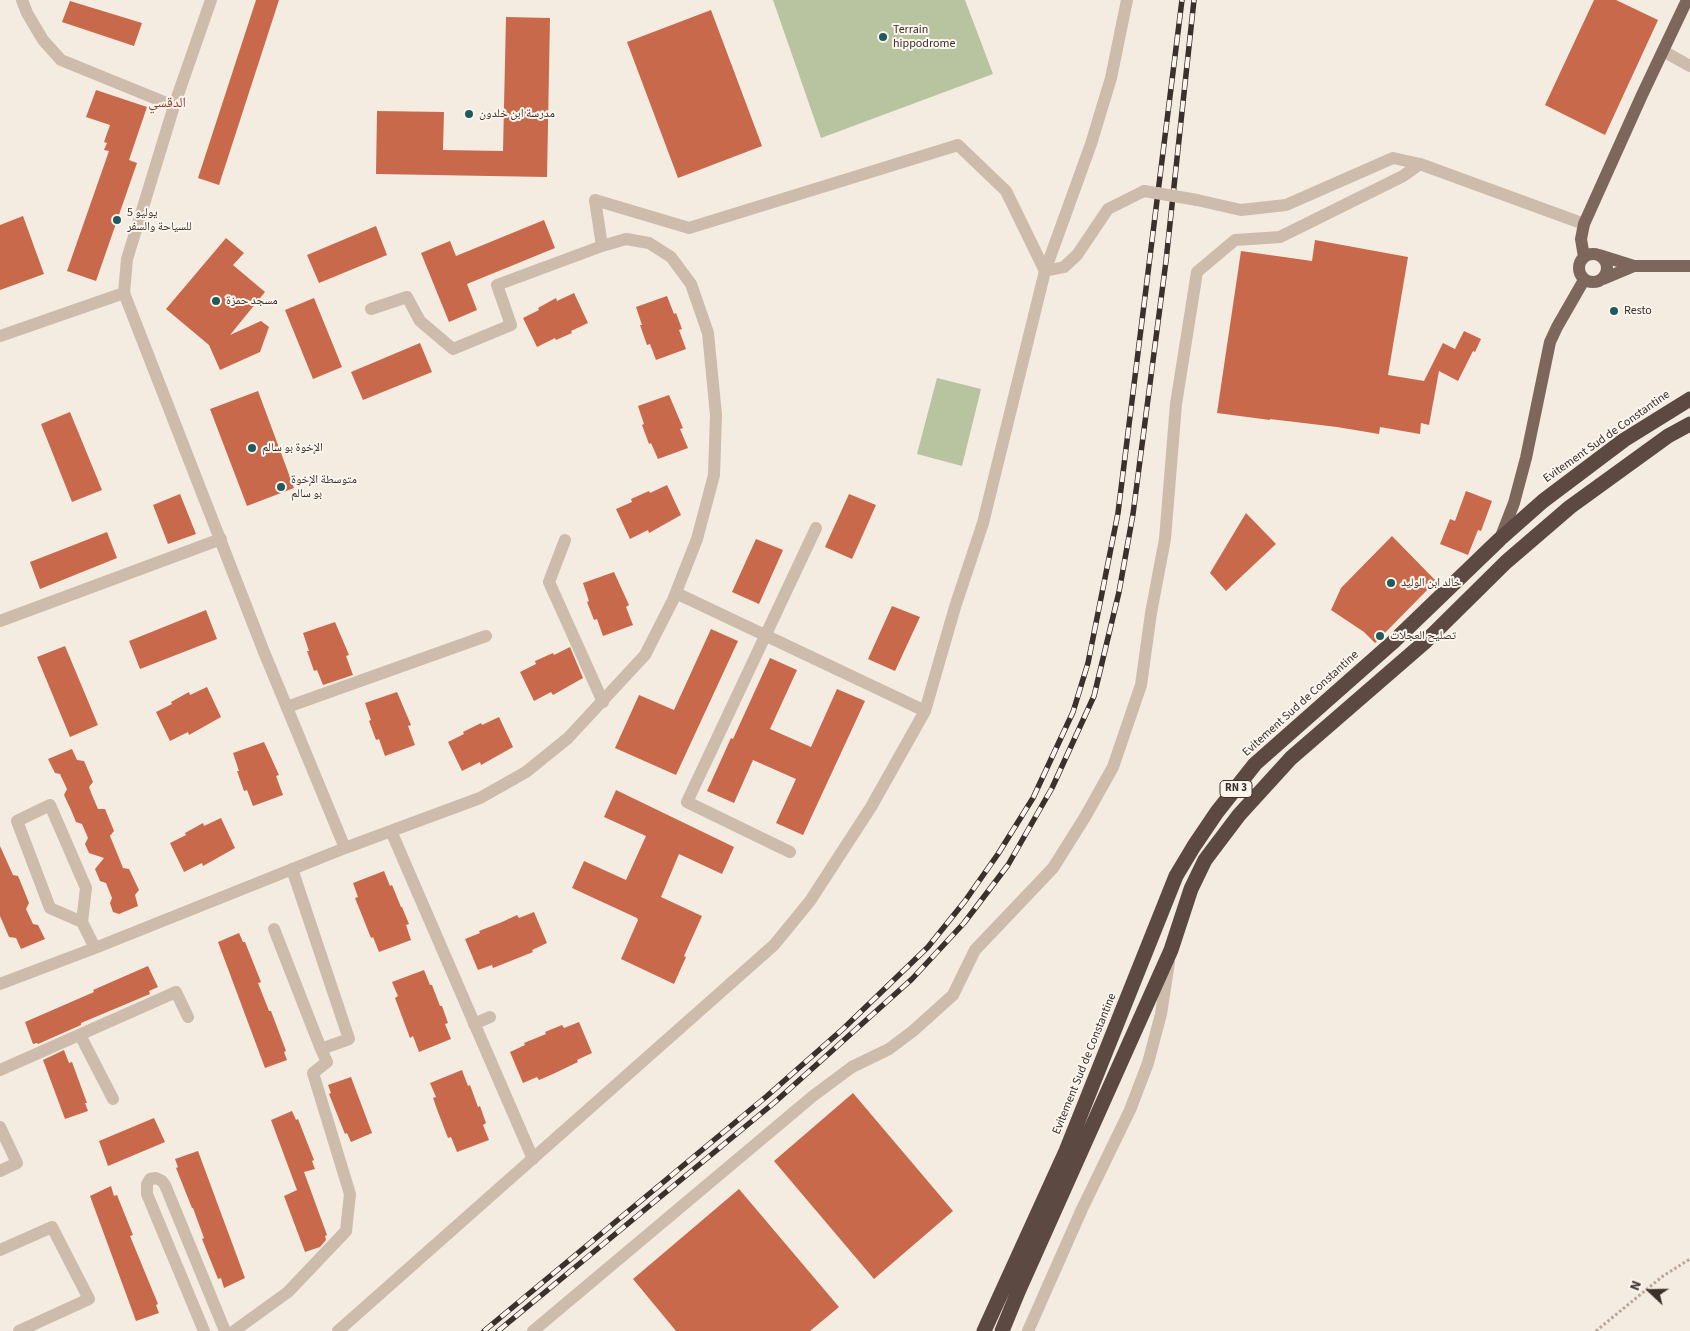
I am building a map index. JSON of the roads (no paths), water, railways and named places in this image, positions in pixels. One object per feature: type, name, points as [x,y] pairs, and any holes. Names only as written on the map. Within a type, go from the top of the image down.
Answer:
[{"type":"highway","name":"Evitement Sud de Constantine","points":[[984,1331],[1066,1151],[1176,876],[1218,812],[1255,764],[1392,643],[1543,501],[1624,440],[1690,399]]},
{"type":"highway","name":"RN 3","points":[[1002,1331],[1171,950],[1191,889],[1205,860],[1239,814],[1291,758],[1426,642],[1506,562],[1570,507],[1668,436],[1690,424]]},
{"type":"main road","points":[[1584,256],[1581,239],[1584,224],[1687,0]]},
{"type":"main road","points":[[1634,266],[1593,283],[1584,280],[1578,270],[1584,256],[1591,254],[1634,266],[1690,266]]},
{"type":"main road","points":[[1598,255],[1607,264],[1607,272],[1602,279]]},
{"type":"main road","points":[[1500,540],[1514,503],[1526,458],[1550,342],[1584,280]]},
{"type":"street","points":[[22,0],[27,13],[43,40],[61,60],[174,106]]},
{"type":"street","points":[[211,0],[174,106],[127,259],[124,293],[287,708],[345,848]]},
{"type":"street","points":[[338,1331],[774,945],[810,902],[871,807],[925,711],[982,523],[1045,271],[1091,144],[1111,78],[1127,0]]},
{"type":"street","points":[[1663,51],[1690,66]]},
{"type":"street","points":[[602,246],[595,200],[689,228],[958,145],[1006,191],[1045,271]]},
{"type":"street","points":[[1045,271],[1064,266],[1077,255],[1108,209],[1144,191],[1241,210],[1286,206],[1393,158],[1420,164],[1584,224]]},
{"type":"street","points":[[533,1331],[813,1096],[852,1066],[889,1049],[913,1031],[953,995],[975,950],[1052,868],[1085,817],[1113,767],[1141,685],[1151,613],[1165,539],[1176,404],[1197,272],[1234,240],[1280,237],[1403,176],[1420,164]]},
{"type":"street","points":[[0,984],[345,848],[480,798],[526,772],[568,738],[603,702],[644,655],[676,593],[697,539],[714,474],[716,415],[708,333],[691,284],[671,257],[648,242],[626,239],[497,285],[511,325],[453,349],[420,321],[407,297],[371,309]]},
{"type":"street","points":[[0,336],[124,293]]},
{"type":"street","points":[[790,852],[687,802],[816,528]]},
{"type":"street","points":[[0,621],[220,539]]},
{"type":"street","points":[[565,540],[549,582],[603,702]]},
{"type":"street","points":[[676,593],[925,711]]},
{"type":"street","points":[[287,708],[486,636]]},
{"type":"street","points":[[82,922],[50,908],[17,821],[50,805],[86,888],[82,922],[95,948]]},
{"type":"street","points":[[391,831],[533,1158]]},
{"type":"street","points":[[292,869],[349,1039],[321,1050]]},
{"type":"street","points":[[234,1331],[288,1292],[346,1231],[350,1194],[313,1073],[327,1062],[274,929]]},
{"type":"street","points":[[1028,1331],[1082,1209],[1130,1110],[1148,1063],[1161,1014],[1171,950]]},
{"type":"street","points":[[0,1070],[176,992],[188,1018]]},
{"type":"street","points":[[474,1024],[490,1017]]},
{"type":"street","points":[[80,1035],[113,1099]]},
{"type":"street","points":[[0,1127],[17,1164],[0,1171]]},
{"type":"street","points":[[204,1331],[147,1194],[147,1184],[150,1179],[156,1178],[165,1185],[225,1331]]},
{"type":"street","points":[[0,1250],[52,1227],[89,1299],[19,1331]]},
{"type":"street","points":[[172,1254],[189,1247]]},
{"type":"railway","points":[[484,1331],[767,1096],[844,1028],[928,947],[965,901],[998,854],[1033,798],[1073,712],[1088,663],[1118,513],[1182,0]]},
{"type":"railway","points":[[498,1331],[775,1102],[912,979],[964,923],[1008,865],[1052,788],[1094,696],[1119,592],[1133,514],[1166,261],[1194,0]]},
{"type":"place","name":"Terrain hippodrome","points":[[883,37]]},
{"type":"place","name":"مدرسة ابن خلدون","points":[[469,114]]},
{"type":"place","name":"5 يوليو للسياحة والسفر","points":[[117,220]]},
{"type":"place","name":"مسجد حمزة","points":[[216,301]]},
{"type":"place","name":"Resto","points":[[1614,311]]},
{"type":"place","name":"الإخوة بو سالم","points":[[252,448]]},
{"type":"place","name":"متوسطة الإخوة بو سالم","points":[[281,487]]},
{"type":"place","name":"خالد ابن الوليد","points":[[1391,583]]},
{"type":"place","name":"تصليح العجلات","points":[[1380,636]]},
{"type":"district","name":"الدقسي","points":[[167,104]]}]
